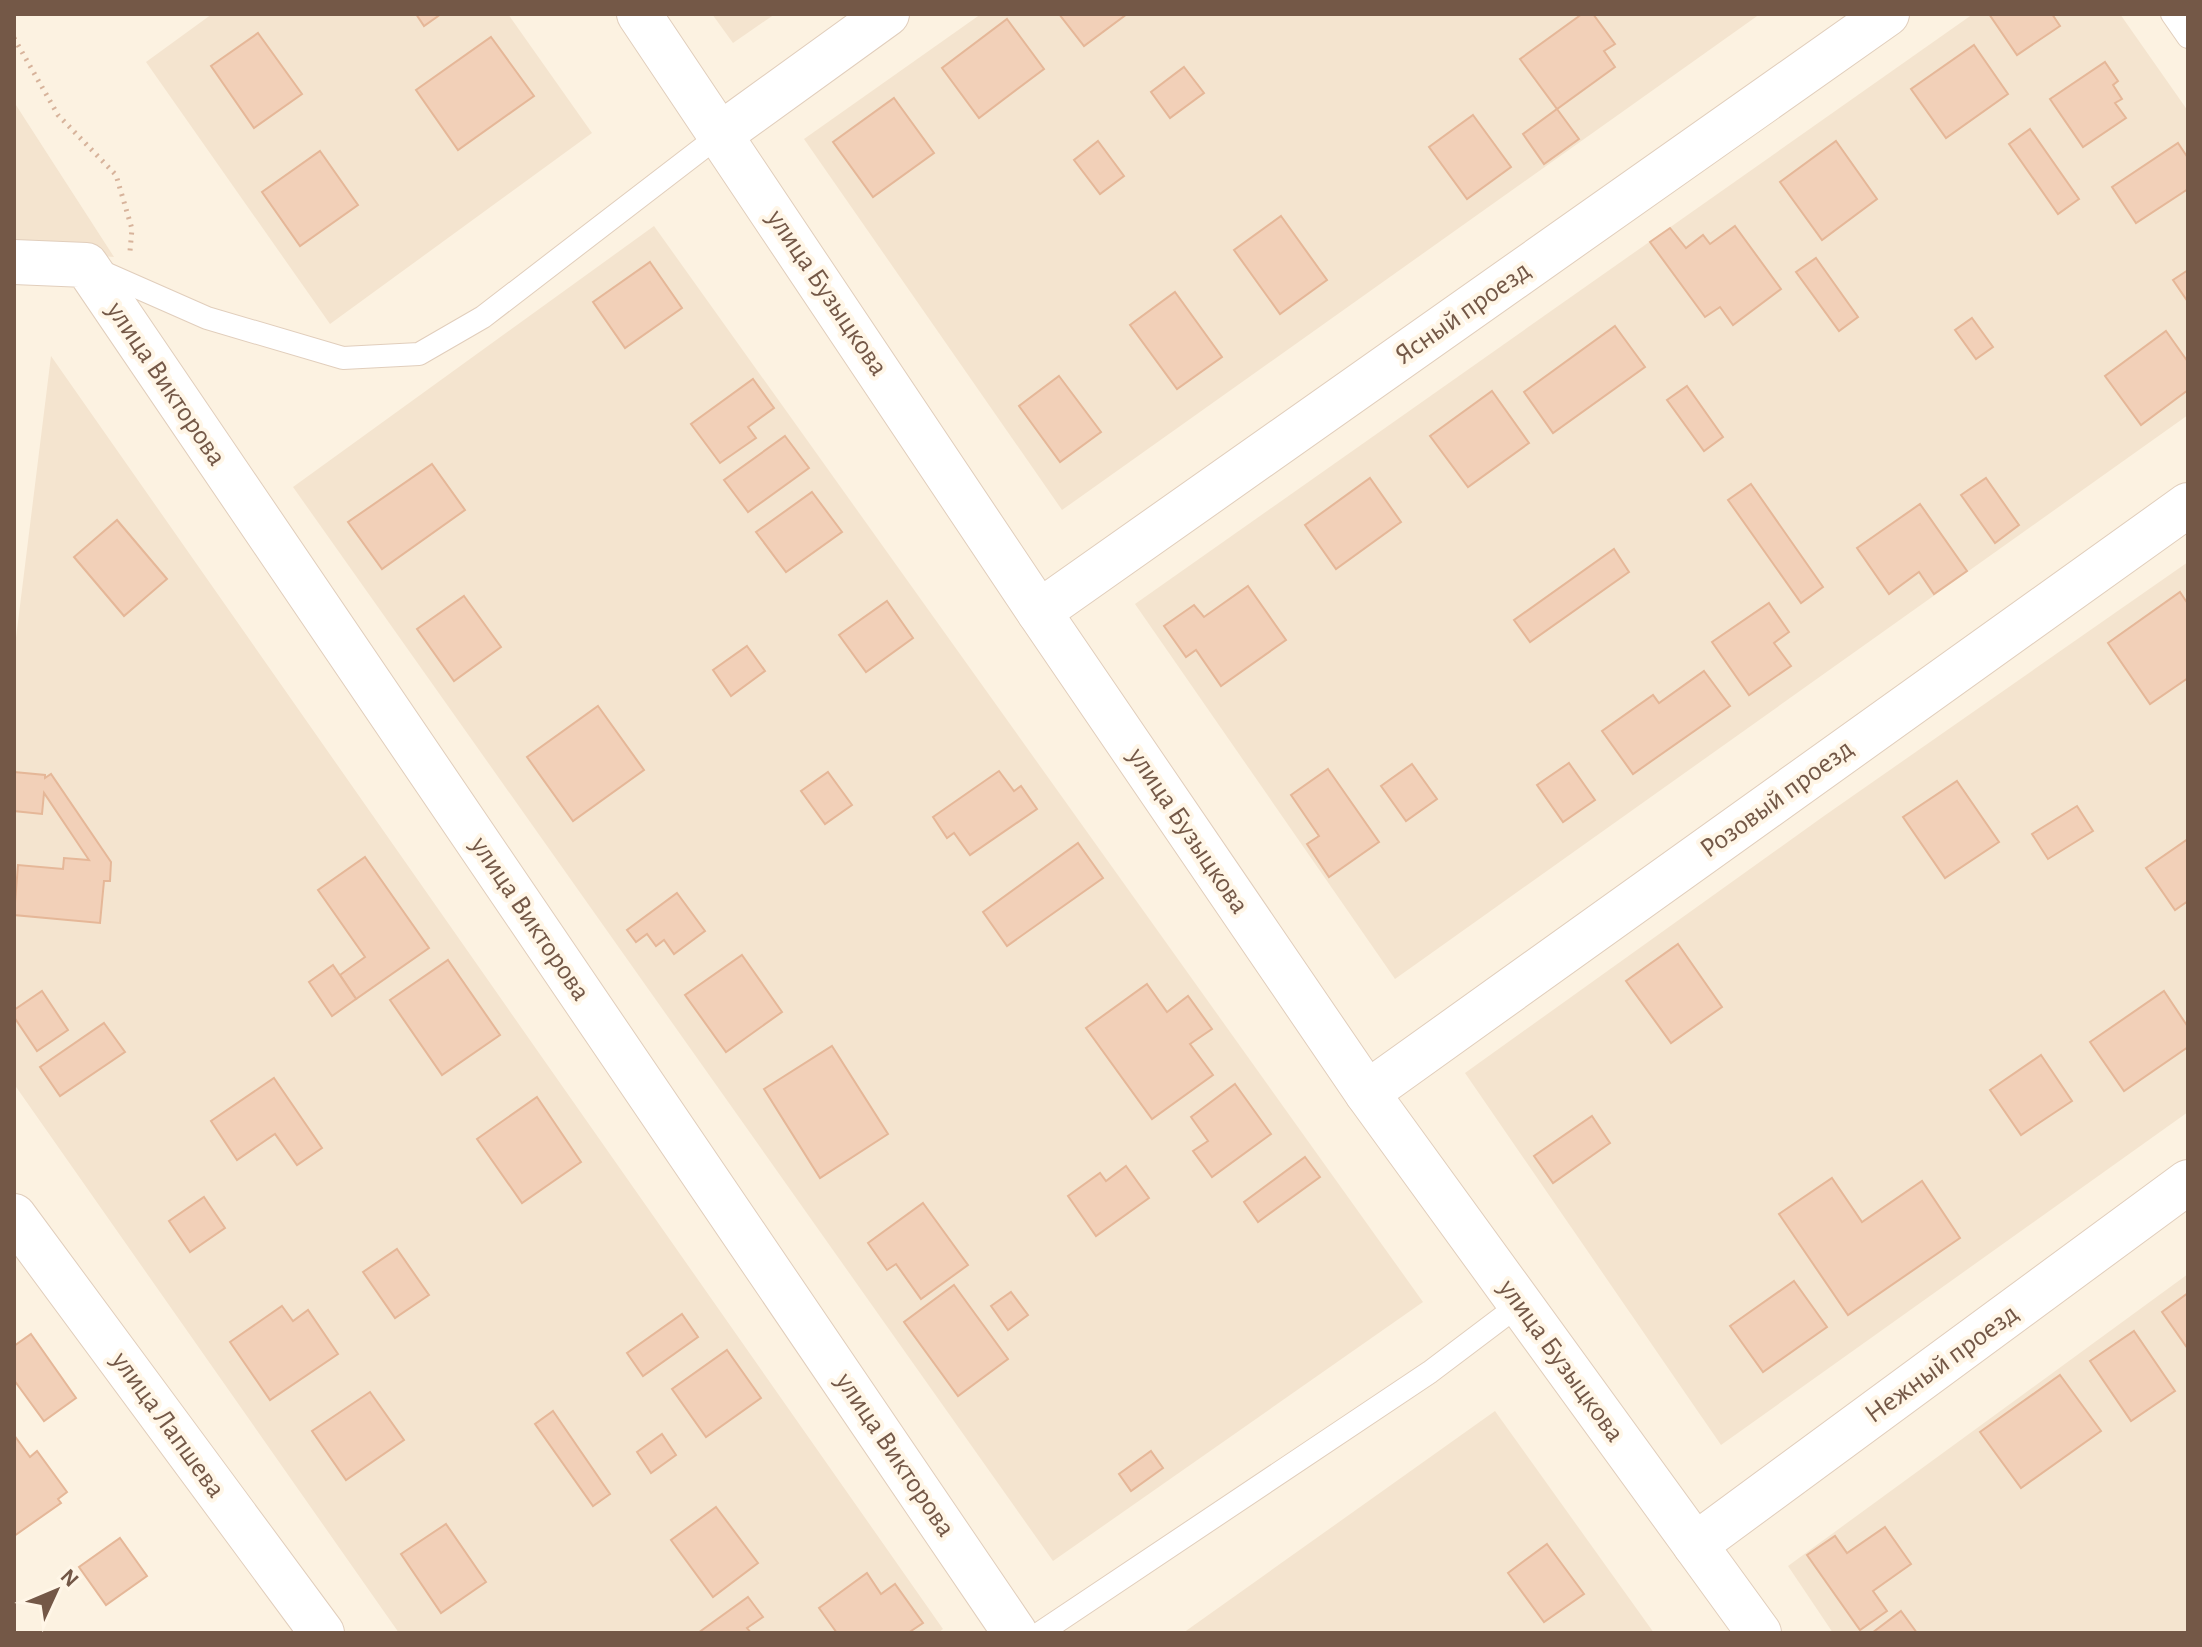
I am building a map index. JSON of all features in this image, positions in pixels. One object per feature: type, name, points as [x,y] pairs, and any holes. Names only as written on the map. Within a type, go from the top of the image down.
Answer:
[{"type":"street","name":"улица Бузыцкова","points":[[639,14],[1039,612],[1367,1093],[1759,1633]]},
{"type":"street","points":[[721,134],[887,14]]},
{"type":"street","name":"Ясный проезд","points":[[1039,612],[1887,14]]},
{"type":"street","points":[[14,262],[86,265]]},
{"type":"street","name":"улица Викторова","points":[[86,265],[1015,1633]]},
{"type":"street","name":"Розовый проезд","points":[[1367,1093],[2188,505]]},
{"type":"street","name":"Нежный проезд","points":[[1695,1545],[2188,1182]]},
{"type":"street","name":"улица Лапшева","points":[[14,1216],[322,1633]]},
{"type":"lane","points":[[2172,14],[2188,37]]},
{"type":"lane","points":[[86,265],[207,318],[343,358],[419,354],[483,317],[721,134]]},
{"type":"lane","points":[[1040,1633],[1430,1372],[1520,1304]]},
{"type":"path","points":[[14,38],[58,115],[116,175],[132,229],[126,282]]},
{"type":"shaded area","points":[[212,14],[508,14],[592,133],[330,324],[146,62]]},
{"type":"shaded area","points":[[712,14],[775,14],[733,43]]},
{"type":"shaded area","points":[[981,14],[1760,14],[1062,510],[804,139]]},
{"type":"shaded area","points":[[1973,14],[2120,14],[2188,111],[2188,415],[1395,979],[1135,604]]},
{"type":"shaded area","points":[[14,102],[52,161],[114,257],[14,248]]},
{"type":"shaded area","points":[[654,226],[1423,1302],[1053,1561],[293,487]]},
{"type":"shaded area","points":[[51,356],[943,1629],[938,1633],[399,1633],[14,1084],[14,654]]},
{"type":"shaded area","points":[[2188,562],[2188,1112],[1721,1445],[1465,1073],[1824,816]]},
{"type":"shaded area","points":[[2188,1274],[2188,1633],[1833,1633],[1788,1566]]},
{"type":"shaded area","points":[[1495,1411],[1654,1633],[1183,1633]]},
{"type":"building","points":[[416,14],[441,14],[424,26]]},
{"type":"building","points":[[1059,14],[1127,14],[1084,46]]},
{"type":"building","points":[[1582,14],[1593,14],[1615,44],[1604,51],[1615,67],[1557,109],[1520,59]]},
{"type":"building","points":[[1989,14],[2052,14],[2060,26],[2017,55]]},
{"type":"building","points":[[1007,19],[1044,69],[979,118],[942,68]]},
{"type":"building","points":[[258,33],[302,94],[254,128],[211,66]]},
{"type":"building","points":[[491,37],[534,96],[458,150],[416,90]]},
{"type":"building","points":[[1974,45],[2008,94],[1946,138],[1911,89]]},
{"type":"building","points":[[2105,62],[2118,81],[2113,85],[2122,99],[2115,103],[2126,118],[2083,147],[2050,99]]},
{"type":"building","points":[[1184,67],[1204,93],[1170,118],[1151,92]]},
{"type":"building","points":[[894,98],[934,153],[873,197],[833,142]]},
{"type":"building","points":[[1557,109],[1579,139],[1544,164],[1523,134]]},
{"type":"building","points":[[1473,115],[1511,167],[1467,199],[1429,147]]},
{"type":"building","points":[[2030,129],[2079,199],[2058,214],[2009,144]]},
{"type":"building","points":[[1098,141],[1124,176],[1100,194],[1074,160]]},
{"type":"building","points":[[1836,141],[1877,199],[1822,240],[1780,182]]},
{"type":"building","points":[[2178,143],[2188,158],[2188,189],[2136,223],[2112,187]]},
{"type":"building","points":[[320,151],[358,205],[300,246],[262,192]]},
{"type":"building","points":[[1281,216],[1327,280],[1280,314],[1234,250]]},
{"type":"building","points":[[1735,226],[1781,289],[1733,325],[1720,307],[1705,317],[1650,242],[1670,228],[1686,248],[1703,235],[1710,244]]},
{"type":"building","points":[[1816,258],[1858,317],[1839,331],[1796,272]]},
{"type":"building","points":[[650,262],[682,308],[625,348],[593,302]]},
{"type":"building","points":[[2188,270],[2188,302],[2173,280]]},
{"type":"building","points":[[1175,292],[1222,357],[1177,389],[1130,325]]},
{"type":"building","points":[[1972,318],[1993,347],[1976,359],[1955,330]]},
{"type":"building","points":[[1615,326],[1645,367],[1553,433],[1524,392]]},
{"type":"building","points":[[2166,331],[2188,362],[2188,390],[2141,425],[2105,376]]},
{"type":"building","points":[[1059,376],[1101,432],[1060,462],[1019,406]]},
{"type":"building","points":[[753,379],[774,408],[748,427],[756,438],[720,463],[691,424]]},
{"type":"building","points":[[1687,386],[1723,437],[1704,451],[1667,400]]},
{"type":"building","points":[[1492,391],[1529,443],[1468,487],[1430,436]]},
{"type":"building","points":[[785,436],[809,468],[748,512],[724,480]]},
{"type":"building","points":[[432,464],[465,510],[382,569],[348,522]]},
{"type":"building","points":[[1370,478],[1401,522],[1336,569],[1305,525]]},
{"type":"building","points":[[1986,478],[2019,525],[1995,543],[1961,495]]},
{"type":"building","points":[[1751,484],[1823,587],[1801,603],[1728,500]]},
{"type":"building","points":[[812,492],[842,532],[786,572],[756,532]]},
{"type":"building","points":[[1920,504],[1967,571],[1934,594],[1919,572],[1889,594],[1857,548]]},
{"type":"building","points":[[117,520],[167,579],[124,616],[74,557]]},
{"type":"building","points":[[1614,549],[1629,572],[1530,642],[1514,620]]},
{"type":"building","points":[[1248,586],[1286,640],[1221,686],[1196,650],[1186,657],[1164,626],[1194,605],[1204,617]]},
{"type":"building","points":[[2180,592],[2188,604],[2188,678],[2150,704],[2108,643]]},
{"type":"building","points":[[464,596],[501,647],[454,681],[417,629]]},
{"type":"building","points":[[887,601],[913,638],[866,672],[839,635]]},
{"type":"building","points":[[1769,603],[1789,632],[1774,643],[1791,666],[1749,695],[1712,642]]},
{"type":"building","points":[[747,646],[765,671],[731,696],[713,670]]},
{"type":"building","points":[[1704,671],[1730,706],[1633,774],[1602,731],[1653,695],[1659,703]]},
{"type":"building","points":[[598,706],[644,770],[573,821],[527,757]]},
{"type":"building","points":[[1569,763],[1595,800],[1563,822],[1537,785]]},
{"type":"building","points":[[1412,764],[1437,799],[1406,821],[1381,786]]},
{"type":"building","points":[[1328,769],[1379,842],[1329,877],[1307,844],[1319,836],[1291,795]]},
{"type":"building","points":[[999,771],[1014,791],[1021,786],[1037,809],[970,855],[954,833],[947,838],[933,817]]},
{"type":"building","points":[[14,772],[45,775],[45,778],[51,774],[111,862],[110,881],[104,881],[100,923],[14,915],[18,865],[63,869],[64,858],[89,860],[44,793],[42,814],[14,811]]},
{"type":"building","points":[[828,772],[852,805],[825,824],[801,791]]},
{"type":"building","points":[[1957,781],[1999,842],[1945,878],[1903,817]]},
{"type":"building","points":[[2077,806],[2093,831],[2048,859],[2032,834]]},
{"type":"building","points":[[2188,839],[2188,901],[2175,910],[2146,868]]},
{"type":"building","points":[[1078,843],[1103,878],[1007,946],[983,912]]},
{"type":"building","points":[[365,857],[429,948],[356,999],[340,975],[365,957],[318,890]]},
{"type":"building","points":[[677,893],[705,931],[674,954],[664,940],[656,946],[647,934],[636,942],[627,930]]},
{"type":"building","points":[[1678,944],[1722,1007],[1671,1043],[1626,981]]},
{"type":"building","points":[[742,955],[782,1012],[726,1052],[685,995]]},
{"type":"building","points":[[448,960],[500,1035],[442,1075],[390,1000]]},
{"type":"building","points":[[333,965],[356,999],[332,1016],[309,982]]},
{"type":"building","points":[[1147,984],[1167,1012],[1188,996],[1212,1029],[1190,1044],[1213,1075],[1152,1119],[1086,1028]]},
{"type":"building","points":[[42,991],[68,1030],[37,1051],[14,1017],[14,1010]]},
{"type":"building","points":[[2164,991],[2188,1027],[2188,1047],[2124,1091],[2090,1042]]},
{"type":"building","points":[[104,1023],[125,1052],[60,1096],[40,1067]]},
{"type":"building","points":[[832,1046],[888,1134],[820,1178],[764,1089]]},
{"type":"building","points":[[2041,1055],[2072,1101],[2021,1135],[1990,1090]]},
{"type":"building","points":[[274,1078],[322,1148],[297,1165],[275,1134],[237,1160],[211,1121]]},
{"type":"building","points":[[1235,1084],[1271,1134],[1212,1177],[1193,1151],[1208,1141],[1191,1117]]},
{"type":"building","points":[[537,1097],[581,1162],[522,1203],[477,1139]]},
{"type":"building","points":[[1592,1116],[1610,1143],[1553,1183],[1534,1156]]},
{"type":"building","points":[[1305,1157],[1320,1177],[1258,1222],[1244,1202]]},
{"type":"building","points":[[1126,1166],[1149,1198],[1096,1236],[1068,1196],[1100,1173],[1106,1181]]},
{"type":"building","points":[[1832,1178],[1862,1222],[1922,1181],[1960,1238],[1848,1315],[1779,1214]]},
{"type":"building","points":[[204,1197],[225,1228],[190,1252],[169,1221]]},
{"type":"building","points":[[923,1203],[968,1265],[921,1299],[896,1264],[887,1270],[868,1243]]},
{"type":"building","points":[[397,1249],[429,1295],[395,1318],[363,1272]]},
{"type":"building","points":[[1794,1281],[1827,1327],[1763,1372],[1730,1326]]},
{"type":"building","points":[[954,1285],[1008,1359],[958,1396],[904,1322]]},
{"type":"building","points":[[1011,1292],[1028,1315],[1008,1330],[991,1306]]},
{"type":"building","points":[[2188,1293],[2188,1349],[2162,1312]]},
{"type":"building","points":[[282,1306],[293,1321],[308,1310],[338,1354],[270,1400],[230,1342]]},
{"type":"building","points":[[682,1314],[698,1337],[643,1376],[627,1353]]},
{"type":"building","points":[[2134,1331],[2175,1391],[2131,1421],[2090,1361]]},
{"type":"building","points":[[31,1334],[76,1398],[44,1421],[14,1380],[14,1346]]},
{"type":"building","points":[[727,1350],[761,1398],[706,1437],[672,1389]]},
{"type":"building","points":[[2060,1375],[2101,1431],[2021,1488],[1980,1432]]},
{"type":"building","points":[[370,1392],[404,1440],[346,1480],[312,1431]]},
{"type":"building","points":[[553,1411],[610,1494],[593,1506],[535,1424]]},
{"type":"building","points":[[662,1434],[676,1455],[651,1473],[637,1452]]},
{"type":"building","points":[[14,1435],[30,1457],[37,1451],[67,1492],[58,1499],[61,1503],[14,1536]]},
{"type":"building","points":[[1151,1451],[1163,1468],[1131,1491],[1119,1474]]},
{"type":"building","points":[[716,1507],[758,1563],[713,1597],[671,1540]]},
{"type":"building","points":[[446,1524],[486,1582],[441,1613],[401,1554]]},
{"type":"building","points":[[1885,1527],[1911,1564],[1873,1591],[1887,1611],[1860,1630],[1807,1555],[1835,1536],[1847,1553]]},
{"type":"building","points":[[120,1538],[147,1576],[106,1605],[79,1567]]},
{"type":"building","points":[[1547,1544],[1584,1594],[1544,1622],[1508,1573]]},
{"type":"building","points":[[867,1573],[881,1594],[895,1584],[923,1623],[908,1633],[837,1633],[819,1608]]},
{"type":"building","points":[[748,1597],[763,1617],[747,1628],[751,1633],[698,1633]]},
{"type":"building","points":[[1901,1611],[1917,1633],[1872,1633]]}]
